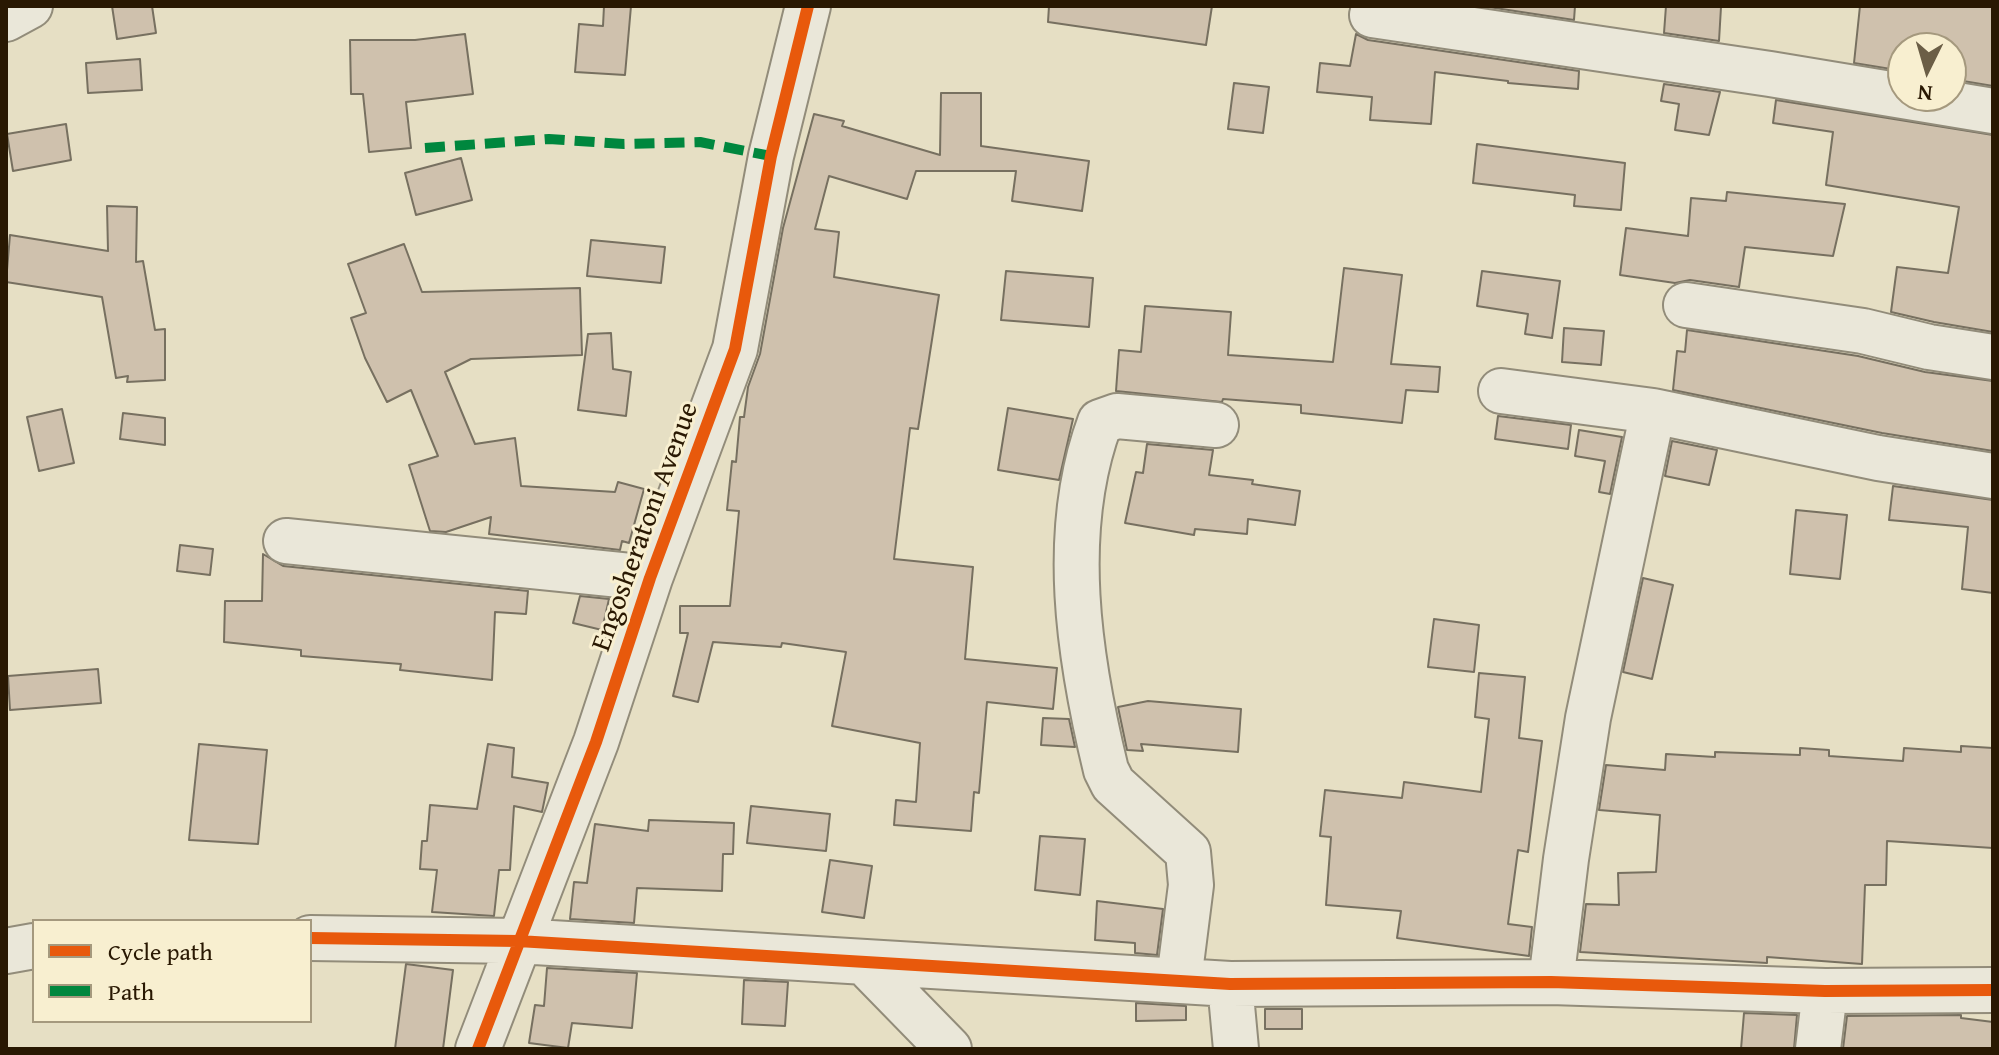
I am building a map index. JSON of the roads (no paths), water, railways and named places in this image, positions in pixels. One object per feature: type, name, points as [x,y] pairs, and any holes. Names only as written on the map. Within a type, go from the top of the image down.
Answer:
[{"type":"street","points":[[6,19],[30,6]]},
{"type":"street","name":"Engosheratoni Avenue","points":[[478,1049],[596,742],[650,578],[735,349],[771,156],[808,6]]},
{"type":"street","points":[[1372,15],[1770,74],[1993,111]]},
{"type":"street","points":[[1686,305],[1863,331],[1929,347],[1993,357]]},
{"type":"street","points":[[1501,391],[1653,411],[1878,458],[1993,476]]},
{"type":"street","points":[[1551,982],[1588,718],[1653,411]]},
{"type":"street","points":[[1179,980],[1191,885],[1188,852],[1113,784],[1106,770],[1081,643],[1076,573],[1082,489],[1100,422],[1117,416],[1216,425]]},
{"type":"street","points":[[286,541],[650,578]]},
{"type":"street","points":[[312,938],[518,941],[1230,984],[1551,982],[1825,991],[1993,990]]},
{"type":"street","points":[[6,951],[32,946]]},
{"type":"street","points":[[864,962],[949,1049]]},
{"type":"street","points":[[1230,984],[1236,1049]]},
{"type":"street","points":[[1818,1049],[1825,991]]}]
